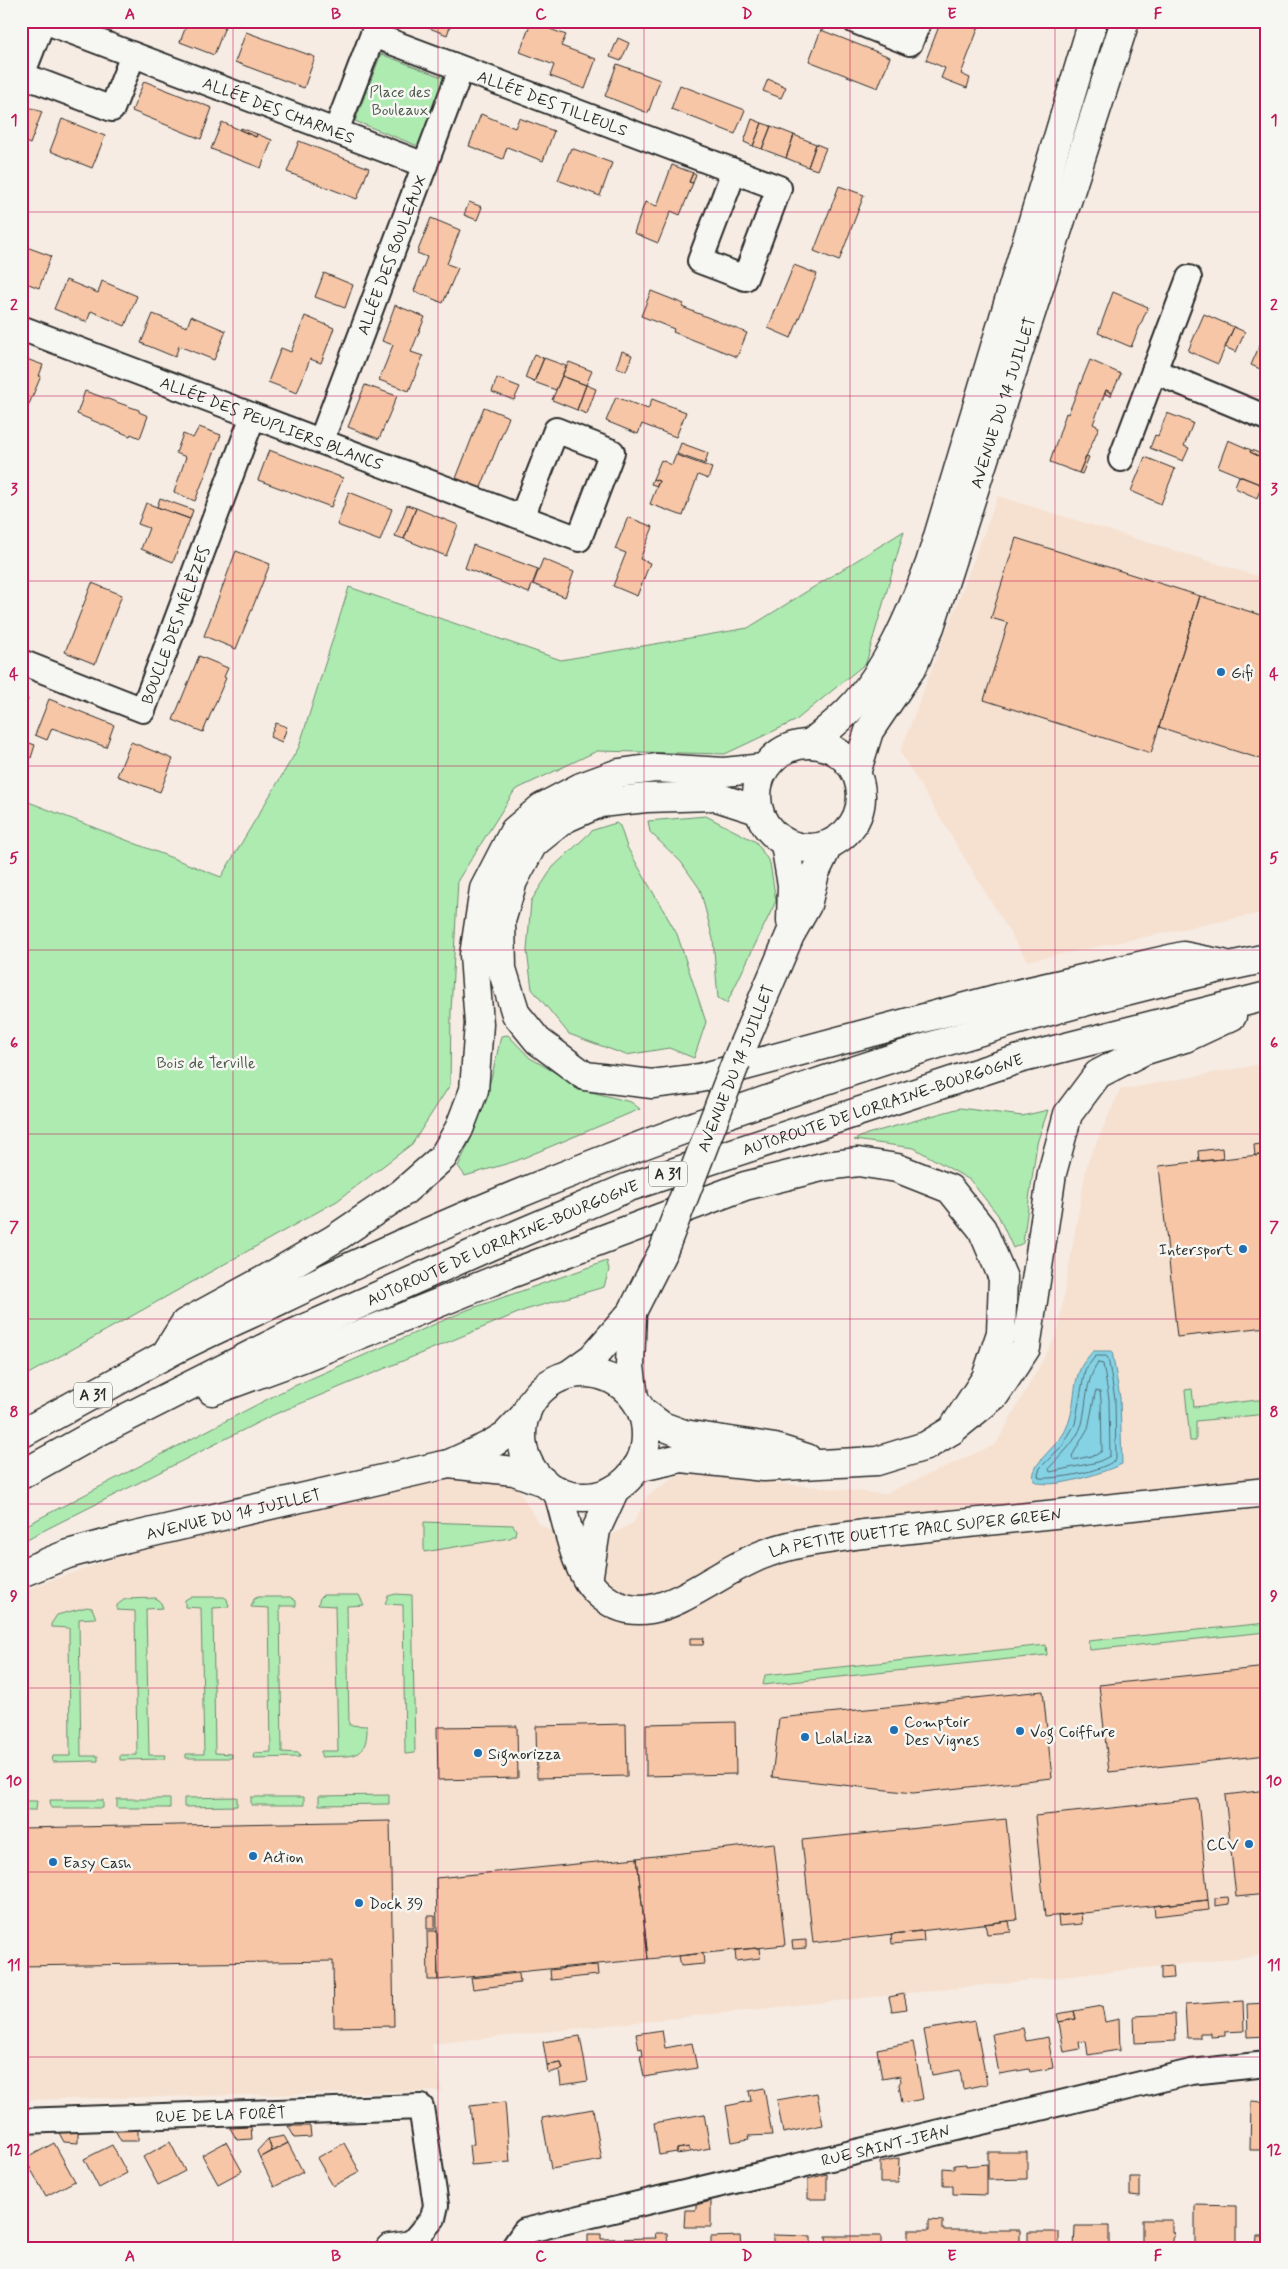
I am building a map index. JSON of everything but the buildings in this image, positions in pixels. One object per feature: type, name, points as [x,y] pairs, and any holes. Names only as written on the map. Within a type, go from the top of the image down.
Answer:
[{"type":"main road","name":"AVENUE DU 14 JUILLET","points":[[810,744],[848,711],[878,674],[908,619],[930,563],[1093,21]]},
{"type":"main road","name":"AVENUE DU 14 JUILLET","points":[[856,773],[869,731],[913,666],[930,627],[1125,21]]},
{"type":"main road","points":[[810,744],[824,746],[837,752],[848,761],[856,773],[861,793],[860,807],[856,820],[848,831],[828,846],[814,849],[799,848],[785,844],[773,835],[764,824],[758,810],[756,796],[758,782],[764,768],[776,755],[792,746],[810,744]]},
{"type":"main road","points":[[165,1355],[185,1323],[334,1239],[402,1193],[443,1157],[459,1128],[474,1090],[479,1024],[474,955],[484,889],[514,830],[540,808],[581,787],[619,774],[656,768],[724,772],[764,768]]},
{"type":"main road","points":[[758,810],[713,796],[646,798],[600,803],[564,819],[533,844],[513,881],[501,921],[501,931],[502,969],[516,1014],[538,1042],[586,1076],[652,1084],[700,1078],[999,998],[1183,956],[1231,965]]},
{"type":"main road","name":"AVENUE DU 14 JUILLET","points":[[785,844],[792,885],[790,935]]},
{"type":"main road","name":"AVENUE DU 14 JUILLET","points":[[568,1375],[593,1357],[632,1312],[664,1250],[736,1062],[790,935],[807,905],[815,873],[828,846]]},
{"type":"main road","name":"A 31","points":[[21,1434],[165,1355],[340,1270],[482,1208],[627,1150],[792,1090],[925,1047],[1070,1005],[1231,965],[1267,958]]},
{"type":"main road","points":[[636,1468],[681,1458],[764,1467],[877,1461],[926,1446],[952,1430],[995,1395],[1026,1348],[1052,1173],[1068,1114],[1098,1074],[1143,1051],[1185,1038],[1267,997]]},
{"type":"main road","name":"AUTOROUTE DE LORRAINE-BOURGOGNE","points":[[21,1475],[100,1431],[290,1335],[490,1246],[629,1187],[1019,1059],[1267,997]]},
{"type":"main road","points":[[100,1431],[302,1358],[505,1276],[745,1186],[826,1166],[858,1162],[897,1168],[950,1189],[982,1229],[1003,1278],[1001,1333],[986,1378],[952,1430]]},
{"type":"main road","name":"AVENUE DU 14 JUILLET","points":[[632,1312],[630,1366],[638,1404]]},
{"type":"main road","points":[[638,1404],[646,1425],[643,1455],[627,1480],[615,1489],[586,1496],[571,1495],[551,1486],[534,1471],[527,1458],[523,1444],[522,1429],[532,1401],[554,1380],[582,1373],[597,1374],[612,1379],[624,1387],[638,1404],[662,1426],[684,1434],[776,1448],[825,1464]]},
{"type":"main road","name":"AVENUE DU 14 JUILLET","points":[[21,1572],[68,1554],[127,1538],[449,1464],[488,1446],[506,1435],[526,1414]]},
{"type":"main road","name":"AVENUE DU 14 JUILLET","points":[[449,1464],[514,1471],[551,1486]]},
{"type":"main road","name":"LA PETITE OUETTE PARC SUPER GREEN","points":[[551,1486],[577,1560],[588,1581],[596,1591],[625,1609],[653,1610],[682,1599],[720,1576],[761,1555],[804,1542],[863,1534],[1267,1492]]},
{"type":"main road","points":[[588,1581],[596,1530],[615,1489]]},
{"type":"street","name":"ALLÉE DES CHARMES","points":[[133,55],[112,109],[22,75],[43,21],[425,165]]},
{"type":"street","points":[[855,21],[910,43],[919,21]]},
{"type":"street","points":[[336,131],[375,28]]},
{"type":"street","name":"ALLÉE DES TILLEULS","points":[[375,28],[462,69],[734,171]]},
{"type":"street","name":"ALLÉE DES BOULEAUX","points":[[321,441],[462,69]]},
{"type":"street","points":[[1121,459],[1189,278]]},
{"type":"street","name":"ALLÉE DES PEUPLIERS BLANCS","points":[[21,328],[579,539],[612,452],[556,430],[522,517]]},
{"type":"street","points":[[1154,372],[1267,418]]},
{"type":"street","name":"BOUCLE DES MÉLÈZES","points":[[21,662],[143,710],[253,416]]},
{"type":"street","name":"RUE SAINT-JEAN","points":[[514,2247],[525,2231],[1190,2072],[1267,2064]]},
{"type":"street","name":"RUE DE LA FORÊT","points":[[21,2121],[421,2107],[436,2205],[433,2218],[406,2247]]},
{"type":"shaded area","points":[[998,496],[1267,579],[1267,912],[1027,961],[900,752]]},
{"type":"shaded area","points":[[1267,1063],[1267,1955],[432,2044],[442,2091],[21,2100],[21,1591],[131,1552],[388,1489],[485,1471],[514,1482],[538,1523],[562,1537],[604,1539],[634,1522],[648,1495],[678,1475],[710,1476],[884,1494],[996,1444],[1057,1334],[1087,1163],[1120,1090]]},
{"type":"green space","name":"Place des Bouleaux","points":[[381,54],[444,78],[418,146],[355,121]]},
{"type":"green space","name":"Bois de Terville","points":[[904,531],[866,663],[795,721],[725,754],[597,751],[515,790],[458,880],[451,1011],[450,1085],[412,1144],[337,1201],[21,1378],[21,799],[221,877],[299,747],[349,587],[561,660],[748,628]]},
{"type":"green space","points":[[706,816],[756,842],[770,863],[776,901],[727,1003],[718,998],[713,939],[700,889],[681,862],[650,832],[648,821]]},
{"type":"green space","points":[[616,823],[620,826],[627,847],[677,934],[706,1022],[694,1058],[669,1048],[626,1055],[569,1034],[532,989],[527,951],[531,901],[553,867],[593,830]]},
{"type":"green space","points":[[508,1035],[530,1058],[587,1091],[631,1102],[640,1109],[516,1161],[465,1176],[458,1166],[473,1134],[484,1102],[501,1036]]},
{"type":"green space","points":[[960,1108],[1022,1116],[1048,1110],[1037,1143],[1023,1243],[1013,1248],[998,1215],[970,1180],[914,1148],[854,1140],[867,1134]]},
{"type":"green space","points":[[607,1261],[609,1270],[604,1287],[525,1310],[273,1415],[21,1542],[21,1528],[285,1390],[467,1310]]},
{"type":"green space","points":[[1192,1389],[1194,1407],[1267,1399],[1267,1414],[1196,1421],[1196,1441],[1190,1441],[1185,1390]]},
{"type":"green space","points":[[424,1522],[513,1525],[516,1530],[515,1535],[510,1538],[424,1552]]},
{"type":"green space","points":[[396,1594],[412,1595],[415,1753],[405,1754],[403,1605],[385,1604],[388,1596]]},
{"type":"green space","points":[[323,1595],[359,1595],[364,1605],[347,1606],[349,1725],[367,1726],[364,1746],[360,1751],[348,1756],[321,1757],[321,1751],[338,1751],[335,1606],[318,1605]]},
{"type":"green space","points":[[190,1597],[224,1597],[227,1599],[229,1607],[213,1608],[215,1753],[232,1754],[232,1758],[186,1758],[186,1754],[204,1754],[201,1608],[185,1607],[185,1600]]},
{"type":"green space","points":[[258,1597],[290,1597],[296,1601],[296,1606],[280,1606],[282,1752],[299,1753],[300,1757],[253,1758],[254,1753],[271,1752],[269,1608],[251,1607],[254,1599]]},
{"type":"green space","points":[[156,1598],[163,1608],[146,1609],[149,1755],[166,1755],[165,1759],[120,1760],[120,1755],[137,1755],[135,1611],[117,1610],[117,1605],[125,1599]]},
{"type":"green space","points":[[87,1607],[92,1608],[96,1618],[79,1619],[81,1756],[98,1756],[98,1761],[52,1762],[53,1756],[70,1756],[69,1628],[51,1627],[51,1624],[57,1615]]},
{"type":"green space","points":[[1267,1623],[1267,1632],[1090,1650],[1088,1641]]},
{"type":"green space","points":[[1046,1645],[1047,1655],[763,1685],[765,1675]]},
{"type":"green space","points":[[389,1795],[389,1804],[319,1805],[319,1796]]},
{"type":"green space","points":[[237,1797],[237,1806],[184,1807],[184,1798]]},
{"type":"green space","points":[[251,1797],[304,1797],[304,1805],[251,1805]]},
{"type":"green space","points":[[117,1799],[170,1799],[170,1808],[117,1808]]},
{"type":"green space","points":[[50,1800],[103,1800],[103,1808],[51,1808]]},
{"type":"green space","points":[[21,1801],[37,1801],[36,1810],[21,1810]]},
{"type":"water","points":[[1093,1351],[1112,1351],[1120,1398],[1122,1464],[1091,1476],[1065,1482],[1053,1484],[1034,1481],[1036,1468],[1065,1431],[1071,1415],[1078,1374]]},
{"type":"place","name":"Gifi","points":[[1221,672]]},
{"type":"place","name":"Intersport","points":[[1243,1249]]},
{"type":"place","name":"Comptoir Des Vignes","points":[[894,1730]]},
{"type":"place","name":"Vog Coiffure","points":[[1020,1731]]},
{"type":"place","name":"LolaLiza","points":[[805,1737]]},
{"type":"place","name":"Signorizza","points":[[478,1753]]},
{"type":"place","name":"CCV","points":[[1249,1844]]},
{"type":"place","name":"Action","points":[[253,1856]]},
{"type":"place","name":"Easy Cash","points":[[53,1862]]},
{"type":"place","name":"Dock 39","points":[[359,1903]]}]
